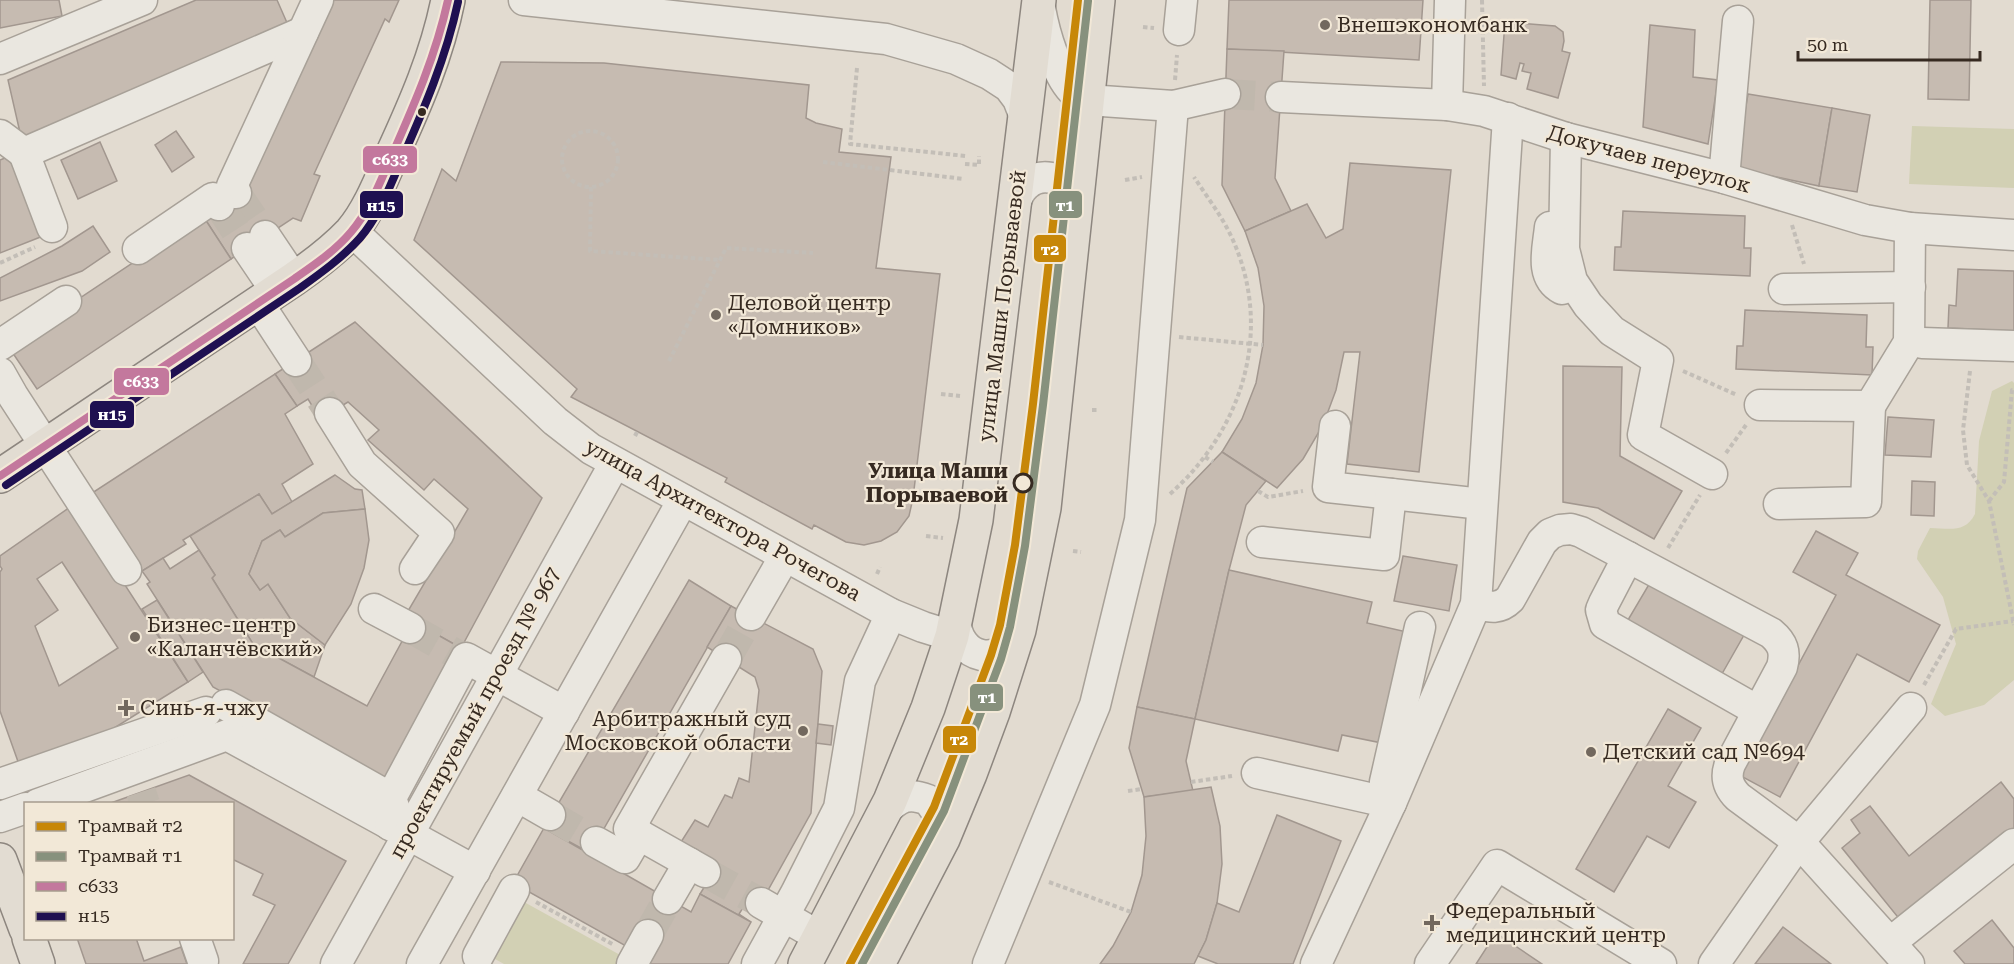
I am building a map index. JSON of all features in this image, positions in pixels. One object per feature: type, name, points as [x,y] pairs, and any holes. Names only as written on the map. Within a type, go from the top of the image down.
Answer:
[{"type":"main road","points":[[0,476],[276,291],[327,255],[352,231],[384,174],[426,78],[448,0]]},
{"type":"main road","points":[[878,964],[943,839],[981,743],[1019,630],[1044,508],[1098,0]]},
{"type":"main road","name":"улица Маши Порываевой","points":[[813,950],[885,811],[928,708],[953,627],[976,520],[1039,1]]},
{"type":"main road","points":[[0,860],[24,924]]},
{"type":"main road","points":[[29,940],[38,964]]},
{"type":"street","points":[[0,59],[142,0]]},
{"type":"street","points":[[138,249],[213,198],[228,199],[318,0]]},
{"type":"street","points":[[524,0],[886,39],[956,59],[989,74],[1009,87],[1018,99],[1025,117]]},
{"type":"street","points":[[1179,30],[1182,0]]},
{"type":"street","points":[[1447,105],[1450,0]]},
{"type":"street","points":[[1039,1],[1045,32],[1059,67],[1076,93],[1088,100],[1173,105],[1225,94]]},
{"type":"street","points":[[1724,178],[1738,21]]},
{"type":"street","points":[[52,227],[10,146],[303,32]]},
{"type":"street","name":"Докучаев переулок","points":[[1281,97],[1447,105],[1496,115],[1566,138],[1724,178],[1865,220],[1910,228],[2014,235]]},
{"type":"street","points":[[988,964],[1095,705],[1140,520],[1173,105]]},
{"type":"street","points":[[1316,964],[1386,802],[1476,604],[1482,504],[1496,115]]},
{"type":"street","points":[[1566,138],[1564,249],[1572,281],[1588,305],[1612,331],[1658,360],[1643,435],[1712,474]]},
{"type":"street","points":[[1016,201],[1025,185],[1041,177],[1050,177],[1066,186],[1071,193],[1076,211]]},
{"type":"street","points":[[1562,289],[1553,285],[1547,273],[1550,226],[1566,192]]},
{"type":"street","points":[[1779,504],[1866,502],[1870,406],[1910,342],[1910,228]]},
{"type":"street","name":"улица Архитектора Рочегова","points":[[352,231],[555,421],[591,450],[891,614],[923,627],[953,627]]},
{"type":"street","points":[[256,242],[276,291],[296,361]]},
{"type":"street","points":[[1797,288],[1910,288]]},
{"type":"street","points":[[0,345],[66,301]]},
{"type":"street","points":[[1922,343],[2014,346]]},
{"type":"street","points":[[0,373],[126,570]]},
{"type":"street","points":[[1760,405],[1870,406]]},
{"type":"street","points":[[330,413],[362,464],[439,532],[415,569]]},
{"type":"street","points":[[1335,426],[1328,487],[1482,504]]},
{"type":"street","name":"проектируемый проезд № 967","points":[[336,964],[396,819],[497,674],[615,463]]},
{"type":"street","points":[[1262,542],[1384,555],[1391,494]]},
{"type":"street","points":[[422,964],[683,500]]},
{"type":"street","points":[[1476,604],[1498,607],[1504,604],[1510,599],[1542,542],[1550,534],[1571,529],[1628,556],[1779,639],[1783,648],[1782,667],[1730,764],[1727,772],[1728,782],[1738,797],[1799,842],[1900,953],[2014,844]]},
{"type":"street","points":[[751,615],[785,556]]},
{"type":"street","points":[[1628,556],[1601,610],[1605,624],[1758,711]]},
{"type":"street","points":[[374,609],[410,628]]},
{"type":"street","points":[[757,964],[772,910],[839,808],[860,681],[891,614]]},
{"type":"street","points":[[953,627],[964,645],[981,655],[991,655],[1009,647],[1019,630]]},
{"type":"street","points":[[1386,802],[1420,627]]},
{"type":"street","points":[[396,819],[462,656],[564,712]]},
{"type":"street","points":[[669,899],[697,868],[629,828],[726,659]]},
{"type":"street","points":[[1714,964],[1799,842],[1911,708]]},
{"type":"street","points":[[0,784],[216,709],[396,819],[475,871]]},
{"type":"street","points":[[47,802],[137,781],[227,735],[396,819]]},
{"type":"street","points":[[1257,772],[1386,802]]},
{"type":"street","points":[[885,811],[907,795],[928,800],[939,814],[943,839]]},
{"type":"street","points":[[517,796],[550,815]]},
{"type":"street","points":[[0,817],[24,809]]},
{"type":"street","points":[[596,842],[626,858],[639,834]]},
{"type":"street","points":[[1430,964],[1497,865],[1661,964]]},
{"type":"street","points":[[478,956],[514,890]]},
{"type":"street","points":[[772,910],[813,950]]},
{"type":"path","points":[[1482,0],[1496,115]]},
{"type":"path","points":[[857,68],[850,144],[966,156]]},
{"type":"path","points":[[595,131],[607,137],[615,147],[618,161],[614,174],[604,183],[591,187],[578,184],[567,176],[562,164],[563,150],[570,139],[581,132],[595,131]]},
{"type":"path","points":[[965,164],[979,165],[979,156]]},
{"type":"path","points":[[823,162],[964,179]]},
{"type":"path","points":[[591,187],[590,251],[720,260]]},
{"type":"path","points":[[1184,481],[1205,457],[1226,425],[1240,393],[1247,368],[1250,344],[1248,289],[1242,264],[1232,239],[1207,196]]},
{"type":"path","points":[[1787,198],[1797,288]]},
{"type":"path","points":[[0,263],[42,243],[52,227]]},
{"type":"path","points":[[669,361],[726,248],[813,253]]},
{"type":"path","points":[[1208,340],[1263,345]]},
{"type":"path","points":[[1911,708],[1956,629],[2014,623],[1989,501],[1967,465],[1963,430],[1972,345]]},
{"type":"path","points":[[1989,501],[2004,482],[2012,390],[2014,390]]},
{"type":"path","points":[[941,394],[960,396]]},
{"type":"path","points":[[1092,410],[1098,410]]},
{"type":"path","points":[[1205,457],[1213,462]]},
{"type":"path","points":[[1258,491],[1268,497],[1328,487]]},
{"type":"path","points":[[926,536],[944,538]]},
{"type":"path","points":[[1073,551],[1081,552]]},
{"type":"path","points":[[877,574],[880,567]]},
{"type":"path","points":[[1191,782],[1257,772]]},
{"type":"path","points":[[1128,791],[1142,789]]},
{"type":"path","points":[[1026,873],[1131,912]]},
{"type":"path","points":[[514,890],[639,952]]},
{"type":"shaded area","points":[[1912,126],[2014,129],[2014,188],[1909,184]]},
{"type":"shaded area","points":[[2012,381],[2014,383],[2014,680],[1984,705],[1945,716],[1931,704],[1956,644],[1943,597],[1917,559],[1918,551],[1930,528],[1961,527],[1966,525],[1975,514],[1979,441],[1992,391]]},
{"type":"shaded area","points":[[515,897],[622,956],[618,964],[504,964],[484,953]]},
{"type":"building","points":[[0,0],[59,0],[62,16],[0,28]]},
{"type":"building","points":[[196,0],[277,0],[288,25],[28,140],[21,137],[8,80]]},
{"type":"building","points":[[333,0],[399,0],[389,22],[385,19],[314,174],[320,176],[301,221],[293,218],[231,259],[203,216]]},
{"type":"building","name":"Внешэкономбанк","points":[[1229,0],[1423,0],[1419,60],[1227,49]]},
{"type":"building","points":[[1930,0],[1971,0],[1969,100],[1928,99]]},
{"type":"building","points":[[1505,22],[1555,26],[1563,32],[1562,51],[1570,53],[1558,98],[1527,89],[1531,73],[1522,71],[1524,64],[1520,63],[1516,79],[1501,75]]},
{"type":"building","points":[[1650,25],[1695,30],[1693,77],[1718,80],[1708,144],[1643,127]]},
{"type":"building","points":[[1227,49],[1284,51],[1275,178],[1291,211],[1245,231],[1222,185]]},
{"type":"building","name":"Деловой центр «Домников»","points":[[501,62],[604,63],[809,85],[806,118],[816,123],[842,129],[839,152],[891,157],[876,268],[940,274],[913,498],[909,516],[897,532],[881,541],[864,545],[846,542],[814,525],[812,529],[725,482],[727,478],[571,397],[577,389],[414,240],[442,169],[456,181]]},
{"type":"building","points":[[1748,94],[1832,108],[1819,186],[1735,168]]},
{"type":"building","points":[[1832,108],[1870,115],[1857,192],[1819,186]]},
{"type":"building","points":[[176,131],[194,157],[172,172],[155,145]]},
{"type":"building","points":[[100,142],[117,181],[78,199],[61,160]]},
{"type":"building","points":[[12,155],[43,236],[0,253],[0,160]]},
{"type":"building","points":[[1350,163],[1451,170],[1419,472],[1347,464],[1360,352],[1344,352],[1336,390],[1323,425],[1303,459],[1277,488],[1222,452],[1242,419],[1256,383],[1263,345],[1264,306],[1258,268],[1245,231],[1307,204],[1326,238],[1343,229]]},
{"type":"building","points":[[1623,211],[1745,216],[1744,248],[1751,248],[1750,276],[1614,270],[1615,247],[1621,247]]},
{"type":"building","points":[[203,216],[231,259],[37,389],[8,346]]},
{"type":"building","points":[[93,226],[110,252],[82,271],[0,301],[0,278],[62,246]]},
{"type":"building","points":[[1958,269],[2014,271],[2014,331],[1948,328],[1949,305],[1956,306]]},
{"type":"building","points":[[1745,310],[1867,315],[1866,347],[1873,347],[1872,375],[1736,369],[1737,346],[1743,346]]},
{"type":"building","points":[[355,322],[542,498],[461,648],[413,621],[408,611],[468,509],[434,479],[424,490],[368,440],[379,430],[348,402],[320,419],[308,399],[297,406],[275,374]]},
{"type":"building","points":[[1563,366],[1622,367],[1620,456],[1682,491],[1654,539],[1598,508],[1563,502]]},
{"type":"building","points":[[275,374],[297,406],[285,414],[313,464],[282,484],[292,502],[272,514],[259,494],[183,540],[186,544],[139,573],[89,495]]},
{"type":"building","points":[[1888,417],[1934,420],[1931,457],[1885,455]]},
{"type":"building","points":[[1222,452],[1266,481],[1246,505],[1195,719],[1137,707],[1187,488]]},
{"type":"building","points":[[335,475],[355,489],[362,490],[365,509],[323,513],[285,537],[280,530],[262,541],[249,574],[260,590],[268,584],[290,618],[325,645],[314,677],[253,644],[212,578],[215,575],[190,536],[259,494],[272,514]]},
{"type":"building","points":[[1912,481],[1935,482],[1934,516],[1911,515]]},
{"type":"building","name":"Бизнес-центр «Каланчёвский»","points":[[73,505],[188,682],[79,750],[21,770],[0,711],[0,572],[2,569],[0,556]],"holes":[[[62,562],[118,648],[59,686],[35,626],[58,610],[37,579]]]},
{"type":"building","points":[[365,509],[369,540],[364,568],[351,604],[325,645],[290,618],[268,584],[260,590],[249,574],[262,541],[280,530],[285,537],[323,513]]},
{"type":"building","points":[[1816,531],[1858,553],[1846,575],[1940,625],[1909,682],[1857,654],[1780,797],[1739,775],[1836,595],[1793,572]]},
{"type":"building","points":[[199,550],[215,575],[212,578],[253,644],[367,706],[413,621],[461,648],[389,784],[213,687],[147,584],[150,582],[142,571],[163,558],[170,569]]},
{"type":"building","points":[[1403,556],[1457,565],[1449,611],[1394,601]]},
{"type":"building","points":[[1229,570],[1372,602],[1367,623],[1407,632],[1382,743],[1342,735],[1338,751],[1195,719]]},
{"type":"building","points":[[689,580],[731,606],[590,853],[544,828]]},
{"type":"building","points":[[1651,581],[1744,635],[1719,679],[1625,625]]},
{"type":"building","points":[[157,600],[203,672],[188,682],[142,609]]},
{"type":"building","points":[[731,606],[813,649],[822,671],[811,813],[757,910],[746,903],[739,914],[751,922],[700,894],[708,881],[681,842],[695,820],[708,827],[725,795],[732,798],[739,778],[749,782],[759,690],[755,677],[707,647]]},
{"type":"building","points":[[1137,707],[1195,719],[1186,761],[1193,791],[1144,797],[1129,748]]},
{"type":"building","points":[[1668,709],[1701,728],[1668,786],[1696,802],[1669,848],[1647,836],[1614,892],[1576,869]]},
{"type":"building","points":[[818,724],[833,726],[831,745],[816,743]]},
{"type":"building","points":[[189,775],[346,861],[288,964],[243,964],[275,905],[253,895],[263,874],[234,860],[234,802],[114,802]]},
{"type":"building","points":[[2001,782],[2014,799],[2014,831],[1901,921],[1842,848],[1860,833],[1851,820],[1870,806],[1909,856]]},
{"type":"building","points":[[1211,787],[1220,826],[1222,864],[1217,903],[1206,940],[1194,964],[1100,964],[1113,946],[1131,912],[1142,875],[1146,836],[1144,797]]},
{"type":"building","points":[[1277,815],[1341,841],[1293,964],[1218,964],[1198,956],[1206,940],[1217,903],[1239,912]]},
{"type":"building","points":[[544,828],[691,912],[700,894],[751,922],[728,964],[644,964],[628,947],[513,883]]},
{"type":"building","points":[[1992,920],[2014,948],[2014,964],[1965,964],[1954,951]]},
{"type":"building","points":[[1783,927],[1831,964],[1755,964]]},
{"type":"building","points":[[1496,933],[1542,964],[1476,964]]},
{"type":"building","points":[[78,940],[137,940],[144,961],[181,947],[187,964],[86,964]]},
{"type":"tunnel","points":[[1225,94],[1281,97]]},
{"type":"tunnel","points":[[236,193],[265,236]]},
{"type":"tunnel","points":[[219,205],[247,248]]},
{"type":"tunnel","points":[[296,361],[330,413]]},
{"type":"tunnel","points":[[726,659],[751,615]]},
{"type":"tunnel","points":[[410,628],[458,655]]},
{"type":"tunnel","points":[[141,792],[144,802]]},
{"type":"tunnel","points":[[550,815],[596,842]]},
{"type":"tunnel","points":[[705,872],[761,903]]},
{"type":"tunnel","points":[[648,935],[668,899]]},
{"type":"tram line","name":"т2","points":[[850,964],[934,807],[1000,625],[1015,545],[1033,404],[1078,0]]},
{"type":"tram line","name":"т1","points":[[862,964],[944,811],[1001,659],[1010,627],[1025,546],[1043,405],[1088,1]]},
{"type":"transit line","name":"с633","points":[[0,476],[294,279],[345,239],[358,223],[379,185],[431,60],[448,0]]},
{"type":"transit line","name":"н15","points":[[6,485],[300,288],[324,271],[360,238],[383,201],[418,122],[441,63],[458,2]]},
{"type":"place","name":"Внешэкономбанк","points":[[1325,25]]},
{"type":"place","name":"Деловой центр «Домников»","points":[[716,315]]},
{"type":"place","name":"Улица Маши Порываевой","points":[[1023,483]]},
{"type":"place","name":"Бизнес-центр «Каланчёвский»","points":[[135,637]]},
{"type":"place","name":"Синь-я-чжу","points":[[126,708]]},
{"type":"place","name":"Арбитражный суд Московской области","points":[[803,731]]},
{"type":"place","name":"Детский сад №694","points":[[1591,752]]},
{"type":"place","name":"Федеральный медицинский центр","points":[[1432,923]]}]
